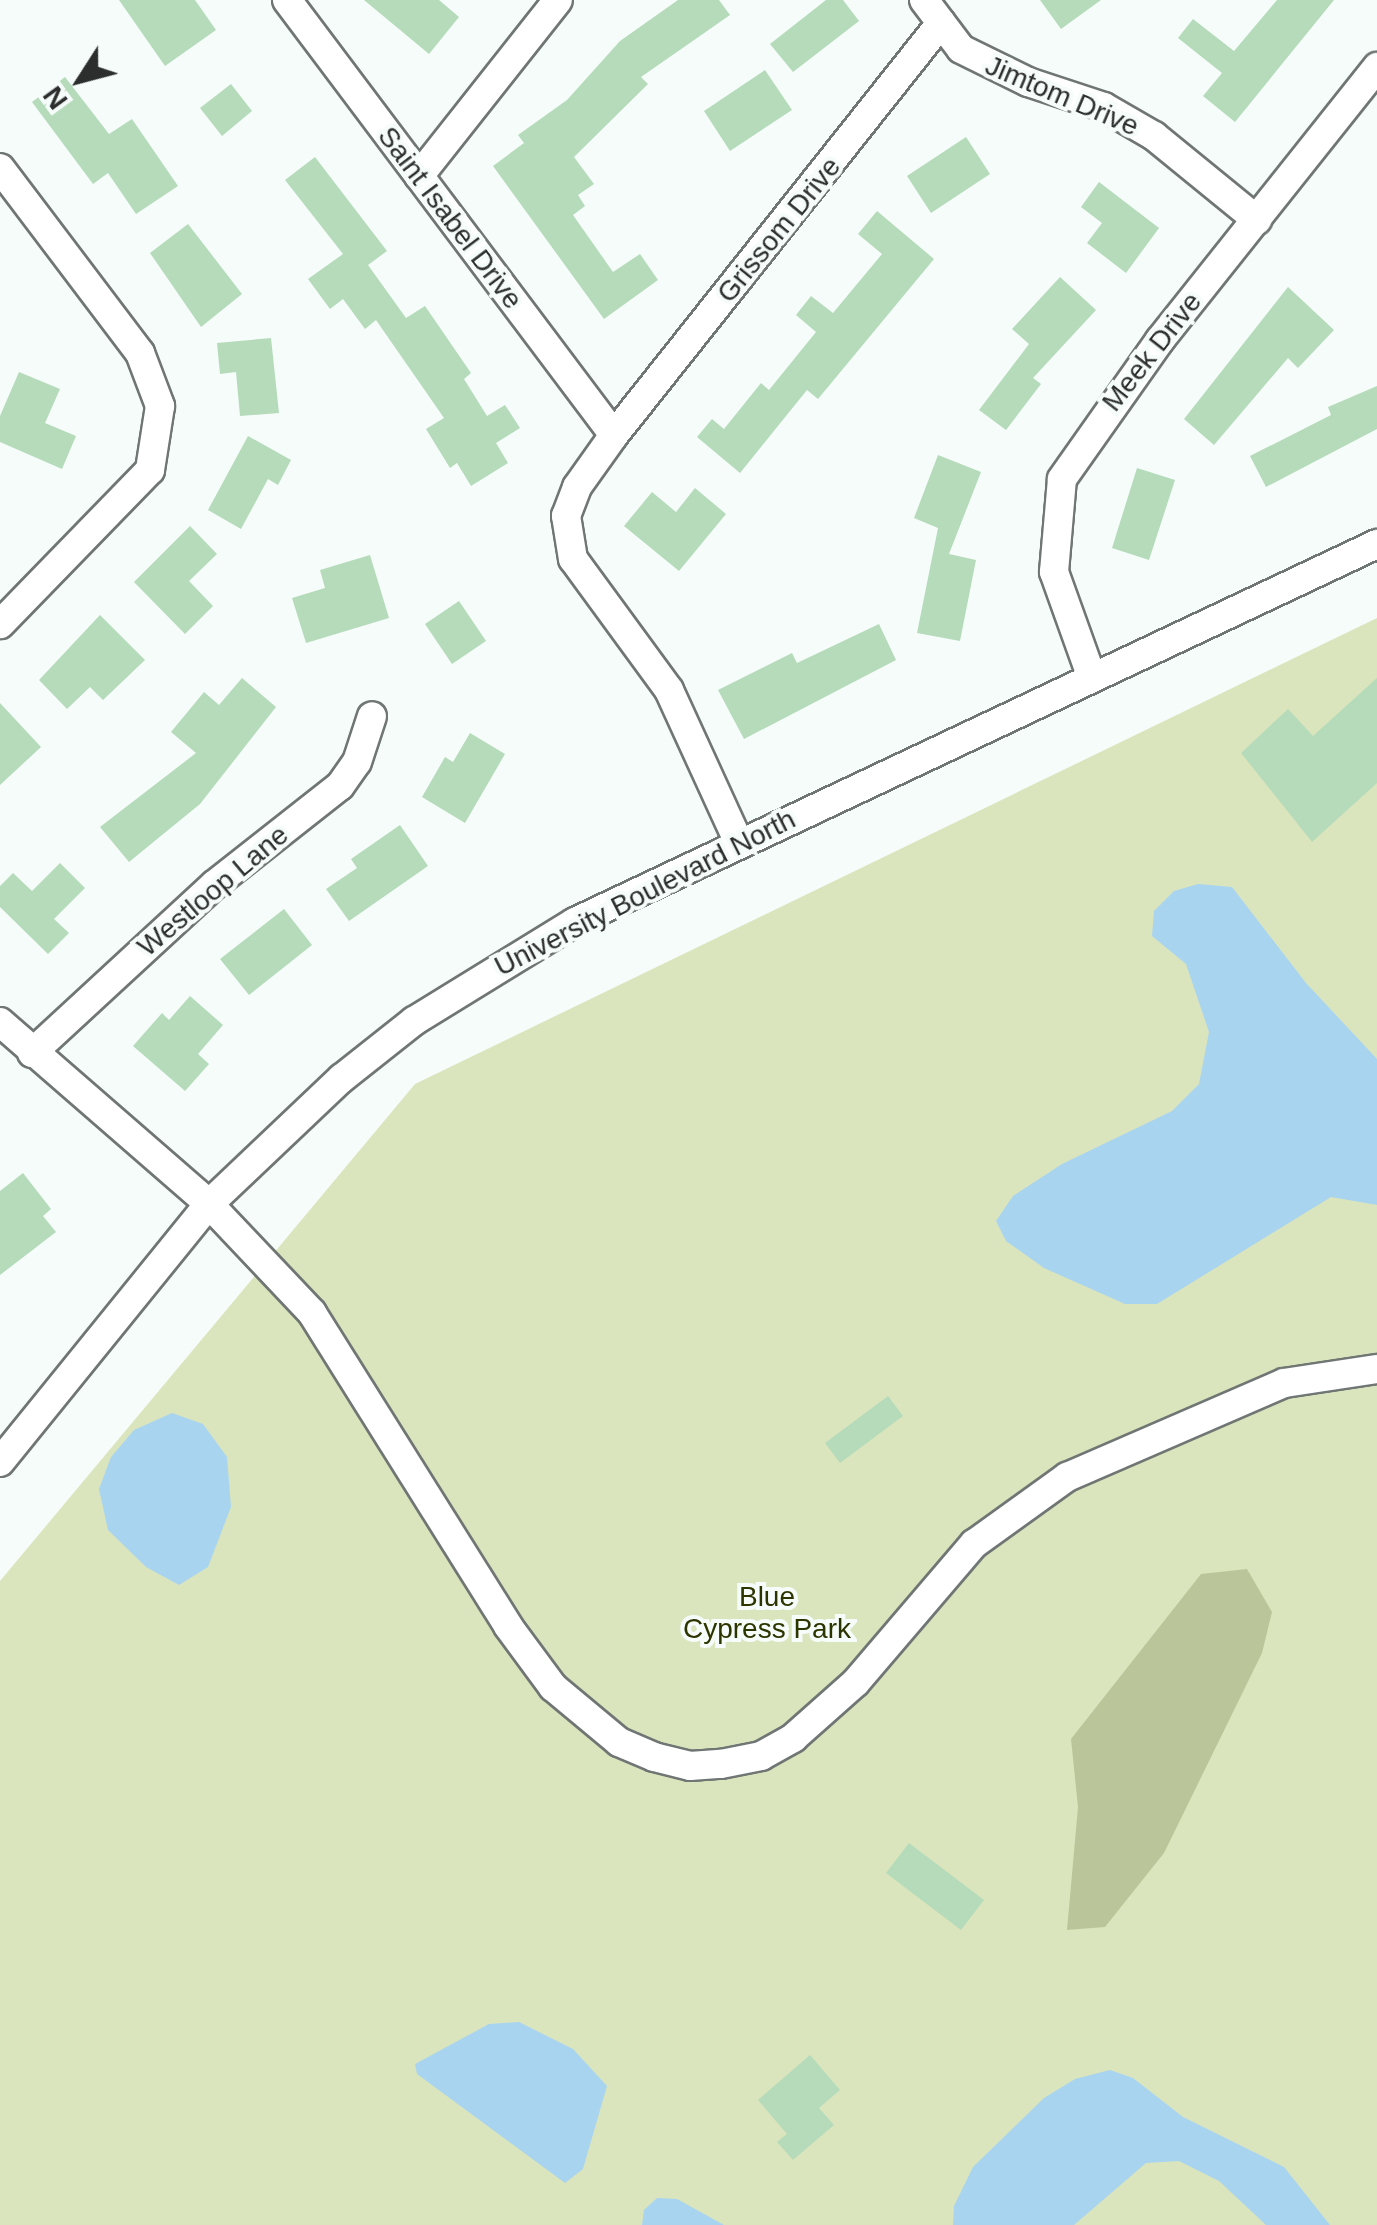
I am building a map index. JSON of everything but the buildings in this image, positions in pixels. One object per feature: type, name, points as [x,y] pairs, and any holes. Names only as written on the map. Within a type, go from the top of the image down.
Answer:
[{"type":"street","name":"Saint Isabel Drive","points":[[287,0],[614,435]]},
{"type":"street","points":[[419,176],[558,0]]},
{"type":"street","name":"Jimtom Drive","points":[[924,0],[941,23],[984,64],[1104,107],[1154,136],[1257,220]]},
{"type":"street","name":"Grissom Drive","points":[[740,843],[669,690],[566,544],[570,500],[614,435],[941,23]]},
{"type":"street","name":"Meek Drive","points":[[1092,678],[1054,572],[1062,478],[1086,437],[1377,67]]},
{"type":"street","points":[[0,168],[140,353],[160,406],[160,434],[150,470],[116,511],[0,624]]},
{"type":"street","name":"University Boulevard North","points":[[0,1462],[208,1204],[342,1078],[414,1021],[542,940],[1377,544]]},
{"type":"street","name":"Westloop Lane","points":[[32,1054],[214,884],[340,786],[357,762],[372,716]]},
{"type":"street","points":[[0,1022],[32,1054],[208,1204],[312,1313],[343,1356],[508,1626],[553,1686],[619,1742],[690,1766],[761,1756],[793,1738],[856,1682],[974,1544],[1066,1477],[1284,1383],[1377,1370]]},
{"type":"green space","name":"Blue Cypress Park","points":[[1377,618],[1377,2225],[0,2225],[0,1581],[415,1084]]},
{"type":"green space","points":[[1247,1569],[1272,1612],[1262,1653],[1164,1853],[1105,1927],[1067,1930],[1078,1807],[1071,1739],[1201,1574]]},
{"type":"water","points":[[1198,884],[1232,887],[1306,983],[1377,1059],[1377,1205],[1331,1197],[1157,1304],[1125,1304],[1044,1268],[1006,1241],[996,1221],[1013,1196],[1062,1164],[1172,1111],[1199,1084],[1209,1032],[1186,964],[1152,936],[1154,911],[1174,891]]},
{"type":"water","points":[[172,1413],[203,1424],[227,1457],[231,1507],[208,1567],[179,1585],[146,1567],[108,1530],[99,1489],[111,1457],[134,1430]]},
{"type":"water","points":[[519,2022],[573,2049],[607,2086],[583,2169],[565,2183],[417,2074],[415,2064],[489,2024]]},
{"type":"water","points":[[1110,2070],[1133,2078],[1183,2117],[1284,2167],[1330,2225],[1266,2225],[1219,2181],[1179,2161],[1146,2163],[1074,2225],[953,2225],[954,2206],[973,2167],[1044,2098],[1075,2079]]},
{"type":"water","points":[[657,2198],[677,2199],[724,2225],[642,2225],[644,2210]]}]
